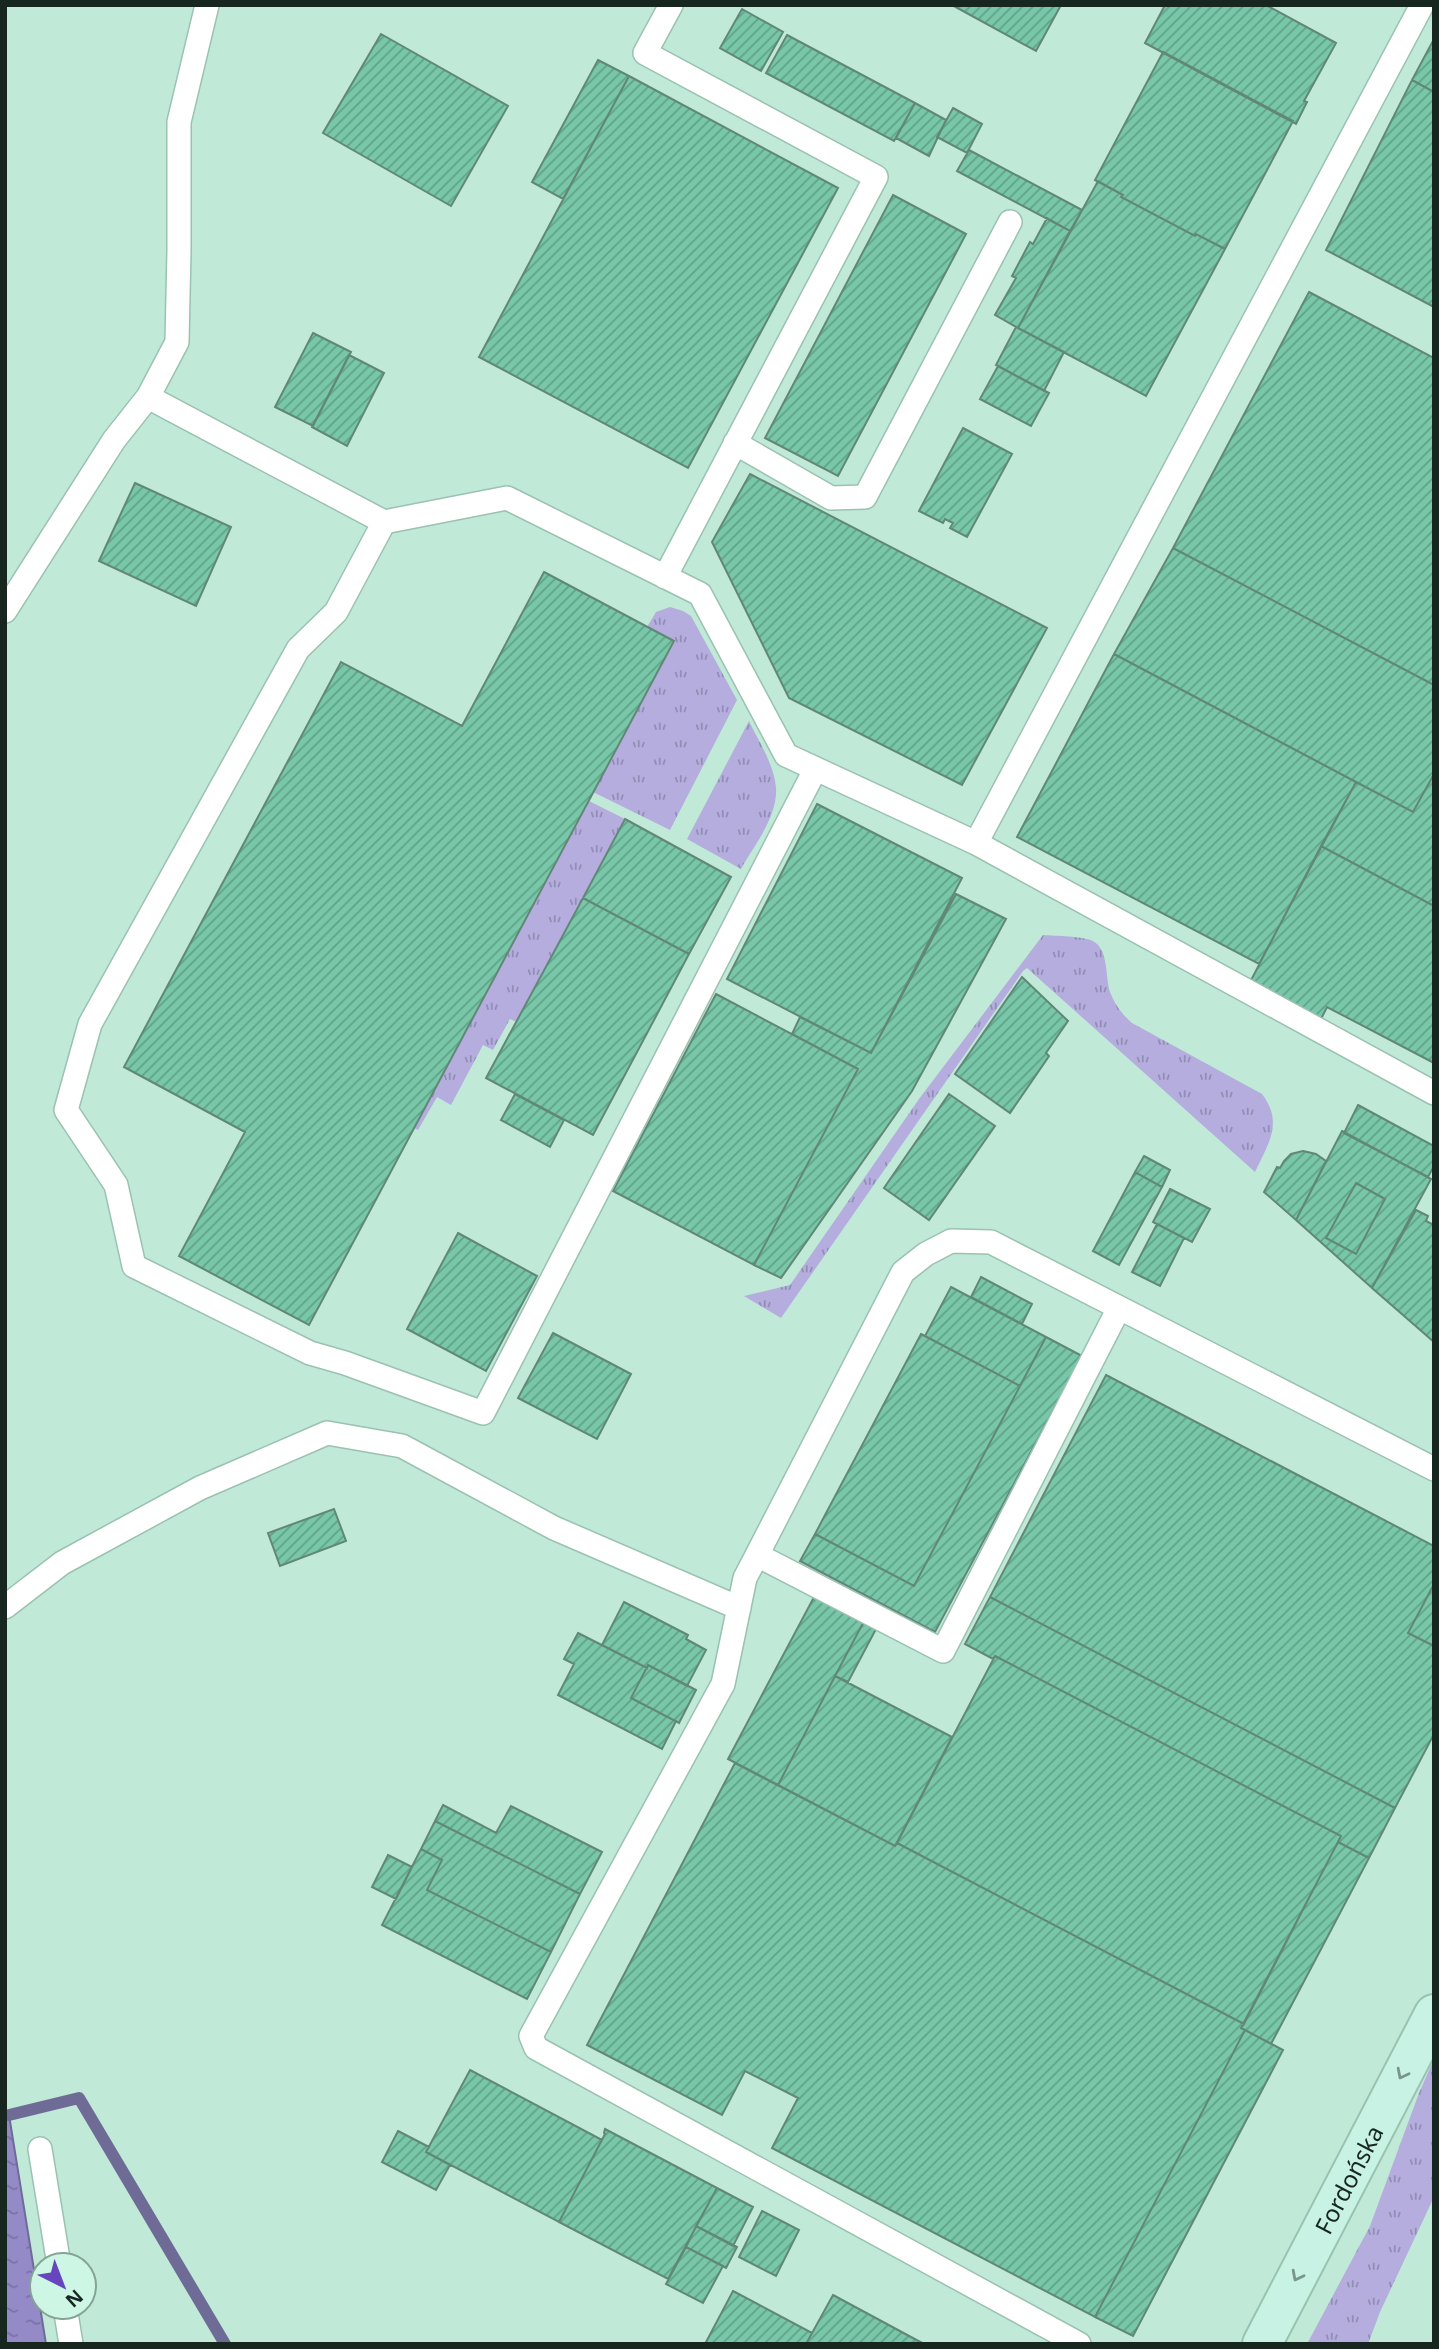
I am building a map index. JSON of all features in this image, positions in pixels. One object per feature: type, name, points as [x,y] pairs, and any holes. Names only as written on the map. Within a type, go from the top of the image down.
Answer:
[{"type":"main road","name":"Fordońska","points":[[1262,2344],[1434,2014]]},
{"type":"lane","points":[[5,611],[114,440],[148,397],[177,342],[179,122],[207,5]]},
{"type":"lane","points":[[665,577],[876,177],[645,53],[671,5]]},
{"type":"lane","points":[[976,844],[1422,5]]},
{"type":"lane","points":[[735,443],[831,498],[865,497],[1010,222]]},
{"type":"lane","points":[[148,397],[384,523],[507,498],[699,594],[786,755],[976,844],[1434,1093]]},
{"type":"lane","points":[[384,523],[335,612],[298,649],[90,1024],[65,1110],[116,1185],[134,1266],[310,1353],[483,1413],[815,770]]},
{"type":"lane","points":[[1079,2344],[536,2049],[531,2036],[723,1684],[745,1578],[902,1272],[926,1254],[951,1241],[991,1242],[1434,1469]]},
{"type":"lane","points":[[757,1555],[943,1651],[1119,1308]]},
{"type":"lane","points":[[5,1607],[62,1563],[131,1525],[200,1488],[327,1433],[402,1446],[554,1528],[739,1608]]},
{"type":"lane","points":[[40,2149],[56,2251]]},
{"type":"lane","points":[[67,2321],[71,2344]]},
{"type":"green space","points":[[670,607],[691,616],[737,700],[670,830],[593,792],[674,642],[647,627],[656,612]]},
{"type":"green space","points":[[749,721],[772,770],[776,799],[764,830],[741,869],[687,839]]},
{"type":"green space","points":[[589,801],[625,819],[517,1022],[510,1019],[493,1050],[483,1045],[451,1105],[437,1097],[418,1130],[414,1128]]},
{"type":"green space","points":[[1043,935],[1093,941],[1102,951],[1112,997],[1132,1023],[1262,1094],[1269,1105],[1273,1124],[1269,1143],[1255,1172],[1027,968],[781,1318],[744,1296],[790,1285],[919,1099]]},
{"type":"green space","points":[[1434,2059],[1434,2197],[1380,2312],[1368,2344],[1307,2344],[1370,2226]]},
{"type":"water","points":[[5,2112],[9,2115],[31,2251],[28,2251],[28,2321],[42,2321],[46,2344],[5,2344]]},
{"type":"building","points":[[952,5],[1061,5],[1036,51]]},
{"type":"building","points":[[1165,5],[1266,5],[1336,43],[1304,101],[1307,102],[1296,124],[1145,43]]},
{"type":"building","points":[[742,9],[783,32],[761,71],[720,48]]},
{"type":"building","points":[[381,34],[508,106],[451,206],[323,133]]},
{"type":"building","points":[[787,35],[915,103],[894,141],[766,73]]},
{"type":"building","points":[[1434,39],[1434,92],[1412,80]]},
{"type":"building","points":[[1163,52],[1293,121],[1225,249],[1121,197],[1123,195],[1095,180]]},
{"type":"building","points":[[598,60],[629,76],[563,199],[532,182]]},
{"type":"building","points":[[629,76],[838,188],[688,468],[479,357]]},
{"type":"building","points":[[1412,80],[1434,92],[1434,307],[1326,250]]},
{"type":"building","points":[[915,103],[946,120],[929,156],[896,138]]},
{"type":"building","points":[[953,108],[982,124],[967,153],[937,137]]},
{"type":"building","points":[[969,150],[1082,210],[1070,231],[957,171]]},
{"type":"building","points":[[1098,181],[1123,195],[1121,197],[1225,249],[1146,396],[1018,328]]},
{"type":"building","points":[[893,195],[966,234],[838,476],[765,438]]},
{"type":"building","points":[[1047,218],[1070,231],[1018,328],[1064,352],[1044,391],[996,365],[1016,327],[995,315],[1016,278],[1012,276],[1030,242],[1033,244]]},
{"type":"building","points":[[1309,292],[1434,358],[1434,685],[1173,548]]},
{"type":"building","points":[[313,333],[351,352],[313,426],[275,407]]},
{"type":"building","points":[[349,355],[384,373],[347,446],[312,427]]},
{"type":"building","points":[[998,366],[1049,393],[1031,426],[980,399]]},
{"type":"building","points":[[963,428],[1012,454],[967,537],[950,528],[953,523],[945,519],[943,523],[919,511]]},
{"type":"building","points":[[750,474],[1047,628],[962,785],[789,698],[712,542]]},
{"type":"building","points":[[135,483],[231,527],[196,606],[99,561]]},
{"type":"building","points":[[1173,548],[1434,685],[1434,774],[1413,812],[1114,654]]},
{"type":"building","points":[[544,572],[674,641],[309,1325],[179,1256],[245,1132],[124,1067],[341,662],[462,726]]},
{"type":"building","points":[[1114,654],[1356,782],[1259,964],[1017,837]]},
{"type":"building","points":[[1434,774],[1434,906],[1321,846],[1356,782],[1413,812]]},
{"type":"building","points":[[817,804],[962,878],[871,1053],[727,979]]},
{"type":"building","points":[[625,819],[731,877],[689,954],[583,898]]},
{"type":"building","points":[[1321,846],[1434,906],[1434,1063],[1327,1007],[1320,1021],[1249,984]]},
{"type":"building","points":[[956,894],[1006,919],[912,1091],[781,1278],[754,1265],[858,1069],[792,1034],[800,1017],[871,1053]]},
{"type":"building","points":[[583,898],[689,954],[593,1135],[486,1078]]},
{"type":"building","points":[[1022,977],[1068,1021],[1046,1053],[1049,1056],[1010,1113],[955,1074]]},
{"type":"building","points":[[716,994],[858,1069],[754,1265],[613,1191]]},
{"type":"building","points":[[515,1094],[564,1120],[550,1147],[501,1120]]},
{"type":"building","points":[[949,1094],[995,1126],[929,1220],[884,1188]]},
{"type":"building","points":[[1358,1105],[1434,1146],[1434,1166],[1428,1177],[1344,1133]]},
{"type":"building","points":[[1342,1131],[1431,1179],[1372,1288],[1296,1220]]},
{"type":"building","points":[[1303,1151],[1316,1154],[1326,1161],[1296,1220],[1264,1192],[1277,1167],[1280,1168],[1291,1154]]},
{"type":"building","points":[[1144,1156],[1170,1170],[1162,1187],[1135,1172]]},
{"type":"building","points":[[1135,1172],[1162,1187],[1119,1265],[1093,1251]]},
{"type":"building","points":[[1356,1183],[1385,1199],[1356,1254],[1326,1238]]},
{"type":"building","points":[[1170,1189],[1210,1209],[1192,1242],[1153,1222]]},
{"type":"building","points":[[1416,1210],[1428,1216],[1426,1221],[1434,1225],[1434,1342],[1372,1288]]},
{"type":"building","points":[[1157,1224],[1184,1238],[1160,1286],[1132,1272]]},
{"type":"building","points":[[458,1233],[537,1276],[486,1371],[407,1329]]},
{"type":"building","points":[[981,1277],[1032,1304],[1022,1324],[971,1297]]},
{"type":"building","points":[[951,1287],[1046,1337],[1020,1386],[925,1336]]},
{"type":"building","points":[[553,1333],[631,1374],[597,1439],[518,1398]]},
{"type":"building","points":[[921,1334],[1020,1386],[914,1586],[815,1534]]},
{"type":"building","points":[[1046,1337],[1082,1356],[935,1632],[800,1561],[815,1534],[914,1586]]},
{"type":"building","points":[[1106,1375],[1434,1546],[1434,1584],[1408,1633],[1434,1646],[1434,1734],[1395,1808],[990,1597]]},
{"type":"building","points":[[334,1509],[346,1541],[280,1566],[268,1533]]},
{"type":"building","points":[[1434,1584],[1434,1646],[1408,1633]]},
{"type":"building","points":[[814,1597],[863,1623],[778,1785],[728,1759]]},
{"type":"building","points":[[990,1597],[1395,1808],[1369,1858],[1338,1842],[1341,1836],[995,1656],[993,1659],[965,1644]]},
{"type":"building","points":[[624,1602],[688,1635],[686,1639],[706,1650],[687,1686],[602,1645]]},
{"type":"building","points":[[863,1623],[876,1629],[848,1682],[835,1676]]},
{"type":"building","points":[[578,1633],[696,1690],[662,1749],[558,1695],[574,1664],[564,1659]]},
{"type":"building","points":[[995,1656],[1341,1836],[1244,2024],[897,1843]]},
{"type":"building","points":[[648,1665],[696,1690],[679,1723],[631,1698]]},
{"type":"building","points":[[835,1676],[952,1737],[895,1846],[778,1785]]},
{"type":"building","points":[[735,1763],[895,1846],[897,1843],[1244,2024],[1241,2028],[1245,2030],[1095,2317],[772,2148],[798,2098],[745,2071],[722,2115],[587,2045]]},
{"type":"building","points":[[443,1805],[496,1833],[511,1806],[602,1852],[580,1894],[435,1821]]},
{"type":"building","points":[[435,1821],[580,1894],[551,1952],[427,1890],[442,1860],[421,1849]]},
{"type":"building","points":[[1338,1842],[1369,1858],[1271,2044],[1241,2028]]},
{"type":"building","points":[[421,1849],[442,1860],[427,1890],[551,1952],[527,1999],[382,1925]]},
{"type":"building","points":[[388,1855],[412,1867],[396,1899],[372,1887]]},
{"type":"building","points":[[1245,2030],[1283,2050],[1133,2336],[1095,2317]]},
{"type":"building","points":[[470,2070],[602,2140],[559,2222],[426,2152]]},
{"type":"building","points":[[605,2129],[717,2188],[668,2279],[559,2222],[605,2134]]},
{"type":"building","points":[[398,2131],[429,2147],[426,2152],[450,2165],[436,2190],[382,2162]]},
{"type":"building","points":[[717,2188],[753,2207],[733,2246],[696,2226]]},
{"type":"building","points":[[762,2211],[799,2230],[776,2276],[739,2257]]},
{"type":"building","points":[[696,2226],[737,2247],[726,2268],[686,2247]]},
{"type":"building","points":[[686,2247],[723,2266],[703,2303],[666,2284]]},
{"type":"building","points":[[733,2291],[812,2333],[806,2344],[705,2344]]},
{"type":"building","points":[[833,2295],[924,2344],[806,2344]]},
{"type":"waterway","points":[[9,2115],[79,2098],[225,2344]]}]
